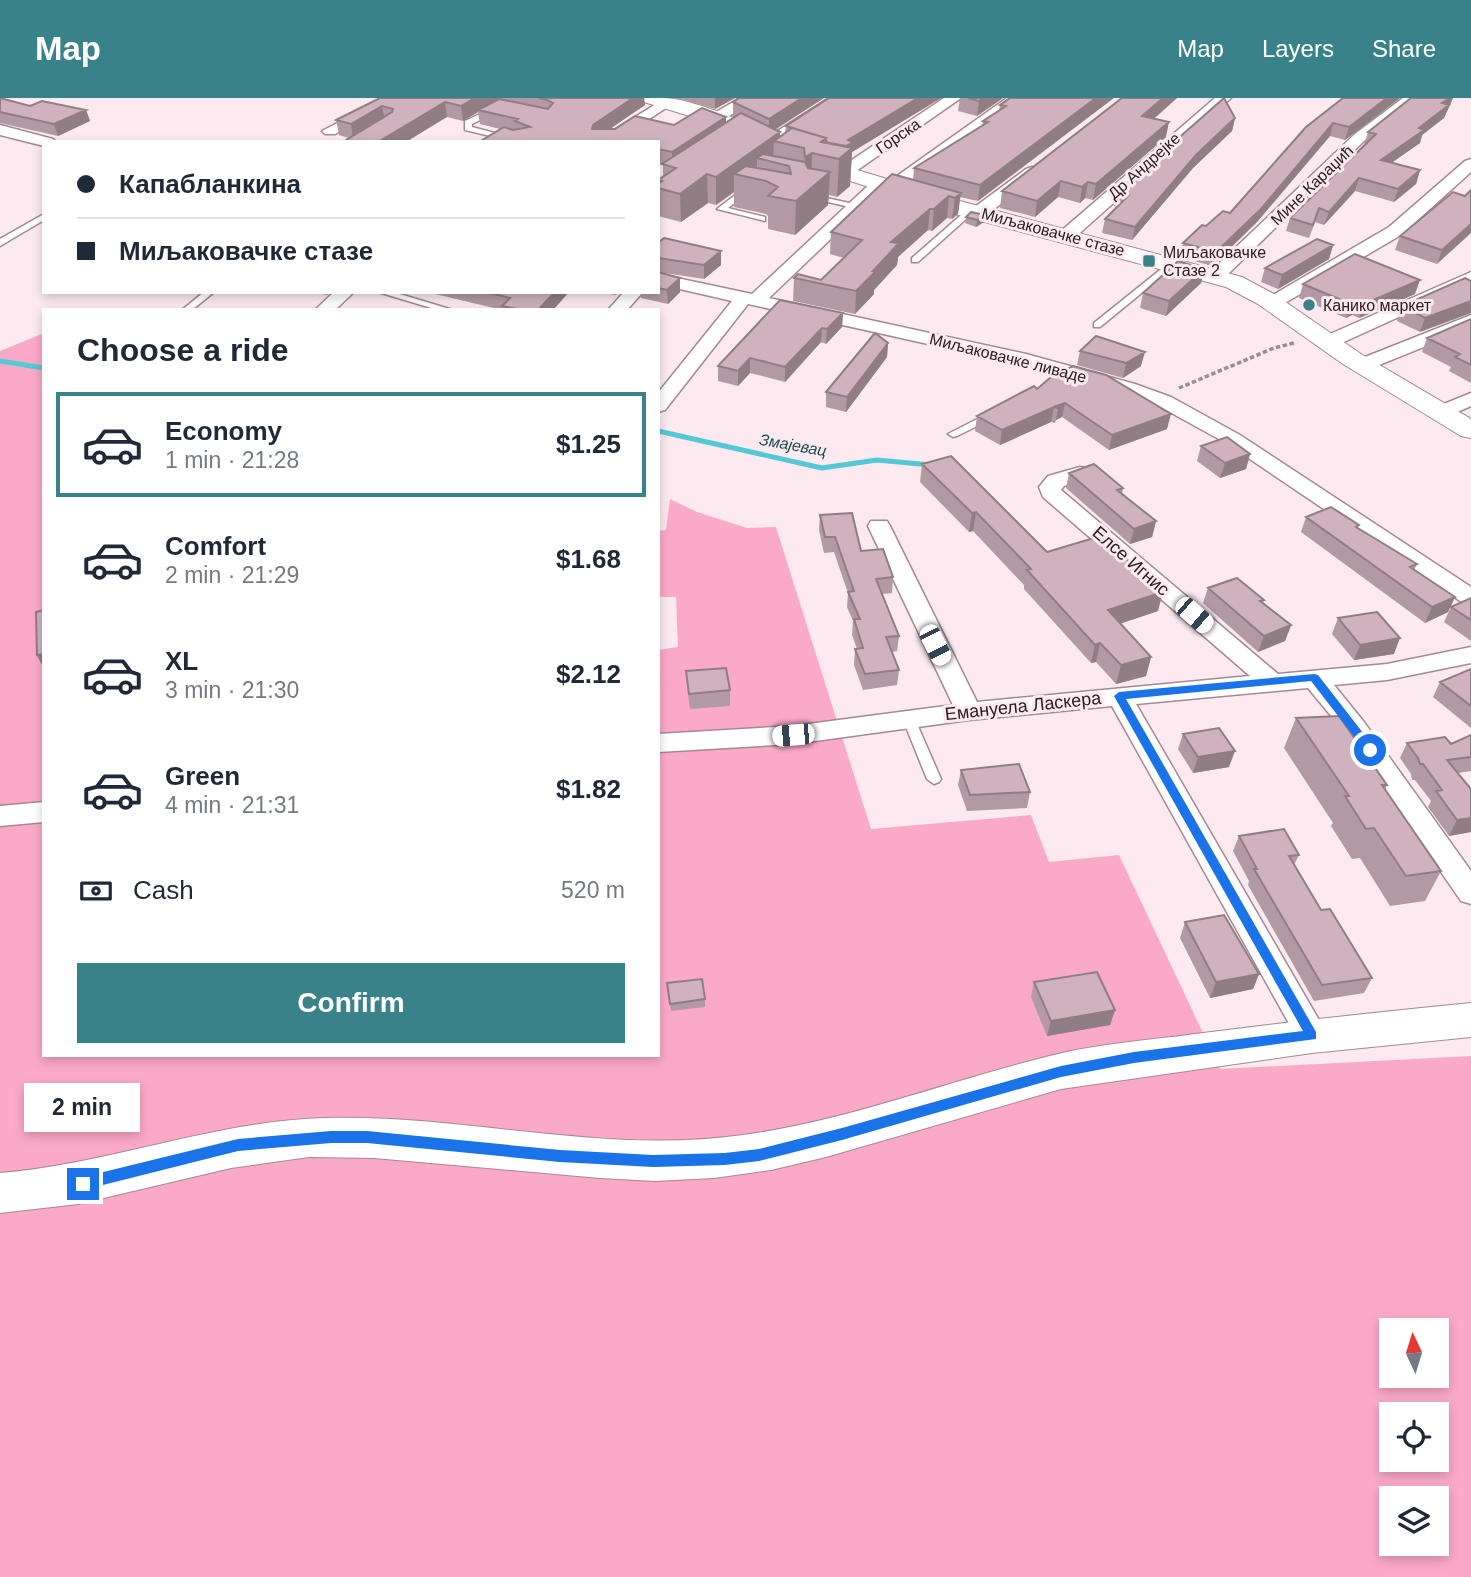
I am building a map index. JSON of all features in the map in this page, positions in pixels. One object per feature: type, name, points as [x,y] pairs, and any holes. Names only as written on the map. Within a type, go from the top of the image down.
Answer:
[{"type":"street","points":[[330,131],[398,98]]},
{"type":"street","points":[[716,118],[751,98]]},
{"type":"street","points":[[767,144],[839,98]]},
{"type":"street","name":"Горска","points":[[843,173],[954,98]]},
{"type":"street","points":[[660,404],[750,299],[854,206],[1017,98]]},
{"type":"street","name":"Др Андрејке","points":[[1066,236],[1224,98]]},
{"type":"street","name":"Мине Караџић","points":[[1216,276],[1360,137],[1412,98]]},
{"type":"street","points":[[606,140],[658,100]]},
{"type":"street","name":"Миљаковачке стазе","points":[[658,100],[716,118],[767,144],[843,173],[1241,285],[1362,365],[1471,430]]},
{"type":"street","points":[[720,144],[742,130]]},
{"type":"street","points":[[5,135],[42,141]]},
{"type":"street","points":[[975,212],[1050,159]]},
{"type":"street","points":[[1272,303],[1395,231],[1471,164]]},
{"type":"street","points":[[1323,339],[1471,277]]},
{"type":"street","name":"Миљаковачке ливаде","points":[[660,279],[1157,398],[1233,439],[1471,597]]},
{"type":"street","points":[[326,308],[343,294]]},
{"type":"street","points":[[619,308],[633,294]]},
{"type":"street","points":[[1362,365],[1471,320]]},
{"type":"street","points":[[1441,412],[1471,399]]},
{"type":"street","name":"Елсе Игнис","points":[[1080,473],[1056,481],[1051,486],[1051,492],[1272,682]]},
{"type":"street","points":[[879,526],[969,711]]},
{"type":"street","name":"Емануела Ласкера","points":[[660,743],[793,735],[908,717],[1396,671],[1471,655]]},
{"type":"street","points":[[1314,678],[1355,728],[1471,893]]},
{"type":"street","points":[[1119,696],[1312,1035]]},
{"type":"street","points":[[0,816],[42,812]]},
{"type":"street","points":[[0,1193],[47,1190],[118,1176],[238,1145],[309,1138],[367,1137],[560,1156],[653,1161],[725,1159],[759,1155],[1061,1072],[1134,1057],[1312,1035],[1471,1020]]},
{"type":"lane","points":[[500,109],[468,123],[468,128],[517,140]]},
{"type":"lane","points":[[760,181],[721,209],[762,219]]},
{"type":"lane","points":[[743,193],[754,195]]},
{"type":"lane","points":[[810,196],[854,206]]},
{"type":"lane","points":[[915,260],[975,212]]},
{"type":"lane","points":[[0,243],[42,217]]},
{"type":"lane","points":[[1097,325],[1173,264]]},
{"type":"lane","points":[[189,308],[206,294]]},
{"type":"lane","points":[[389,294],[442,308]]},
{"type":"lane","points":[[953,434],[1002,410]]},
{"type":"lane","points":[[908,717],[934,779]]},
{"type":"path","points":[[1157,398],[1274,348],[1323,339]]},
{"type":"shaded area","points":[[42,334],[42,1057],[660,1057],[660,650],[678,647],[676,597],[660,597],[660,531],[666,530],[670,499],[697,512],[747,528],[776,527],[871,829],[1031,815],[1049,862],[1119,855],[1220,1069],[1471,1056],[1471,1577],[0,1577],[0,351]]},
{"type":"building","points":[[0,98],[30,106],[42,101],[86,110],[54,124],[0,112]]},
{"type":"building","points":[[380,98],[475,98],[461,106],[445,102],[381,140],[346,140],[393,109],[382,106],[351,124],[336,120]]},
{"type":"building","points":[[539,98],[633,98],[593,125],[592,129],[615,129],[635,116],[674,125],[702,108],[726,117],[672,152],[660,149],[660,140],[482,140],[504,127],[513,130],[530,127],[515,121],[518,119],[478,110],[499,99],[548,109],[553,103]]},
{"type":"building","points":[[739,98],[802,98],[769,119],[733,102]]},
{"type":"building","points":[[829,98],[918,98],[848,140],[853,142],[846,146],[826,142],[826,138],[786,126]]},
{"type":"building","points":[[1010,98],[1096,98],[980,185],[914,168],[988,122],[983,121],[1006,106],[1000,105]]},
{"type":"building","points":[[1122,98],[1163,98],[1142,116],[1169,122],[1096,184],[1088,182],[1082,187],[1061,181],[1037,201],[1002,191]]},
{"type":"building","points":[[1224,98],[1235,118],[1196,155],[1135,227],[1105,219],[1129,195],[1117,192]]},
{"type":"building","points":[[1343,98],[1387,98],[1349,127],[1333,123],[1261,209],[1216,252],[1183,243],[1202,225],[1206,226],[1223,211],[1230,213],[1306,127]]},
{"type":"building","points":[[1411,98],[1450,98],[1442,103],[1449,105],[1419,128],[1424,130],[1381,160],[1420,170],[1398,189],[1359,178],[1329,212],[1319,208],[1313,225],[1290,218],[1376,134],[1368,132]]},
{"type":"building","points":[[741,113],[780,132],[716,177],[707,174],[680,194],[660,189],[660,179],[676,168],[662,164]]},
{"type":"building","points":[[792,128],[826,138],[821,142],[852,148],[839,159],[812,153],[805,157],[804,148],[774,141]]},
{"type":"building","points":[[763,154],[805,162],[808,168],[830,172],[796,201],[768,196],[778,187],[766,181],[734,174],[746,166],[791,174],[789,166],[757,158]]},
{"type":"building","points":[[892,174],[961,193],[955,198],[949,196],[934,209],[930,209],[891,242],[899,243],[856,291],[794,278],[798,274],[821,280],[862,240],[831,232]]},
{"type":"building","points":[[1471,190],[1471,224],[1442,250],[1400,236],[1453,192],[1465,196]]},
{"type":"building","points":[[971,212],[985,215],[977,220],[966,217]]},
{"type":"building","points":[[664,238],[721,251],[704,265],[660,258],[660,241]]},
{"type":"building","points":[[1317,239],[1333,245],[1282,275],[1265,268]]},
{"type":"building","points":[[1355,254],[1420,280],[1364,304],[1357,301],[1351,304],[1303,284]]},
{"type":"building","points":[[1178,261],[1204,269],[1169,301],[1143,293]]},
{"type":"building","points":[[660,273],[680,278],[667,290],[660,288]]},
{"type":"building","points":[[1465,278],[1471,281],[1471,301],[1425,318],[1402,306]]},
{"type":"building","points":[[494,294],[553,294],[540,308],[502,306],[510,298]]},
{"type":"building","points":[[780,300],[843,313],[827,329],[822,328],[785,367],[750,358],[738,371],[718,366]]},
{"type":"building","points":[[1471,319],[1471,365],[1455,357],[1460,354],[1427,338]]},
{"type":"building","points":[[875,333],[888,343],[847,397],[826,392]]},
{"type":"building","points":[[1096,336],[1145,352],[1126,363],[1080,351]]},
{"type":"building","points":[[1073,366],[1106,375],[1171,414],[1112,435],[1065,403],[1002,430],[977,416],[1034,386],[1037,389],[1051,377]]},
{"type":"building","points":[[1227,437],[1250,454],[1225,463],[1201,446]]},
{"type":"building","points":[[951,456],[1047,552],[1107,534],[1116,541],[1112,546],[1163,592],[1108,610],[1151,657],[1121,665],[1100,643],[1095,645],[1027,570],[1031,569],[976,512],[972,513],[922,464]]},
{"type":"building","points":[[1094,464],[1123,488],[1117,490],[1156,521],[1134,529],[1069,473]]},
{"type":"building","points":[[1331,507],[1359,525],[1356,527],[1417,564],[1410,567],[1455,597],[1432,607],[1306,517]]},
{"type":"building","points":[[852,513],[861,551],[883,549],[893,577],[876,579],[899,636],[886,637],[899,670],[865,674],[855,649],[863,648],[854,619],[860,619],[848,592],[854,591],[835,537],[825,537],[820,515]]},
{"type":"building","points":[[1237,578],[1264,600],[1260,601],[1291,625],[1264,636],[1208,588]]},
{"type":"building","points":[[1471,598],[1471,620],[1451,607]]},
{"type":"building","points":[[42,610],[42,654],[37,655],[36,612]]},
{"type":"building","points":[[1377,612],[1400,638],[1360,645],[1338,618]]},
{"type":"building","points":[[726,668],[730,690],[689,694],[686,671]]},
{"type":"building","points":[[1471,669],[1471,706],[1440,682]]},
{"type":"building","points":[[1339,716],[1387,785],[1382,785],[1441,871],[1406,876],[1374,828],[1366,829],[1345,796],[1349,796],[1296,718]]},
{"type":"building","points":[[1219,728],[1235,751],[1198,757],[1183,734]]},
{"type":"building","points":[[1471,735],[1471,757],[1447,760],[1471,789],[1471,818],[1457,820],[1436,791],[1442,790],[1423,764],[1420,764],[1407,743],[1445,737],[1451,744]]},
{"type":"building","points":[[1019,764],[1030,792],[970,795],[961,770]]},
{"type":"building","points":[[1284,829],[1299,855],[1289,856],[1321,910],[1330,909],[1372,978],[1322,985],[1254,869],[1257,869],[1239,836]]},
{"type":"building","points":[[1224,915],[1259,974],[1216,982],[1185,922]]},
{"type":"building","points":[[1097,972],[1115,1010],[1051,1021],[1034,982]]},
{"type":"building","points":[[702,979],[705,999],[670,1004],[667,983]]},
{"type":"waterway","name":"Змајевац","points":[[0,361],[42,368]]},
{"type":"waterway","name":"Змајевац","points":[[660,431],[822,468],[877,460],[931,465]]},
{"type":"place","name":"Миљаковачке Стазе 2","points":[[1149,261]]},
{"type":"place","name":"Канико маркет","points":[[1309,305]]},
{"type":"route","points":[[83,1184],[238,1145],[331,1137],[367,1137],[560,1156],[653,1161],[691,1161],[759,1155],[1061,1072],[1134,1057],[1312,1035],[1119,696],[1314,678],[1370,750]]}]
